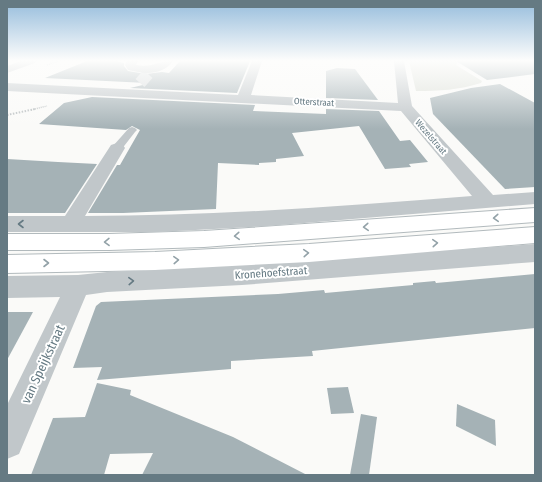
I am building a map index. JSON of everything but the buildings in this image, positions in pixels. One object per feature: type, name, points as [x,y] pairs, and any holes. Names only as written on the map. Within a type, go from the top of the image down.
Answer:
[{"type":"main road","points":[[7,242],[109,242],[204,239],[535,215]]},
{"type":"main road","name":"Kronehoefstraat","points":[[7,264],[163,261],[308,253],[535,235]]},
{"type":"street","points":[[243,99],[249,83]]},
{"type":"street","points":[[402,83],[405,107]]},
{"type":"street","name":"Otterstraat","points":[[7,87],[139,88],[243,99],[405,107]]},
{"type":"street","name":"Wezelstraat","points":[[405,107],[488,202]]},
{"type":"street","points":[[70,225],[117,148]]},
{"type":"street","points":[[7,224],[158,224],[268,219],[535,198]]},
{"type":"street","name":"Kronehoefstraat","points":[[7,287],[78,286],[107,282],[242,276],[535,253]]},
{"type":"street","name":"van Speijkstraat","points":[[7,442],[78,286]]},
{"type":"lane","points":[[117,148],[132,130]]},
{"type":"shaded area","points":[[414,83],[479,83],[457,89],[416,91]]}]
